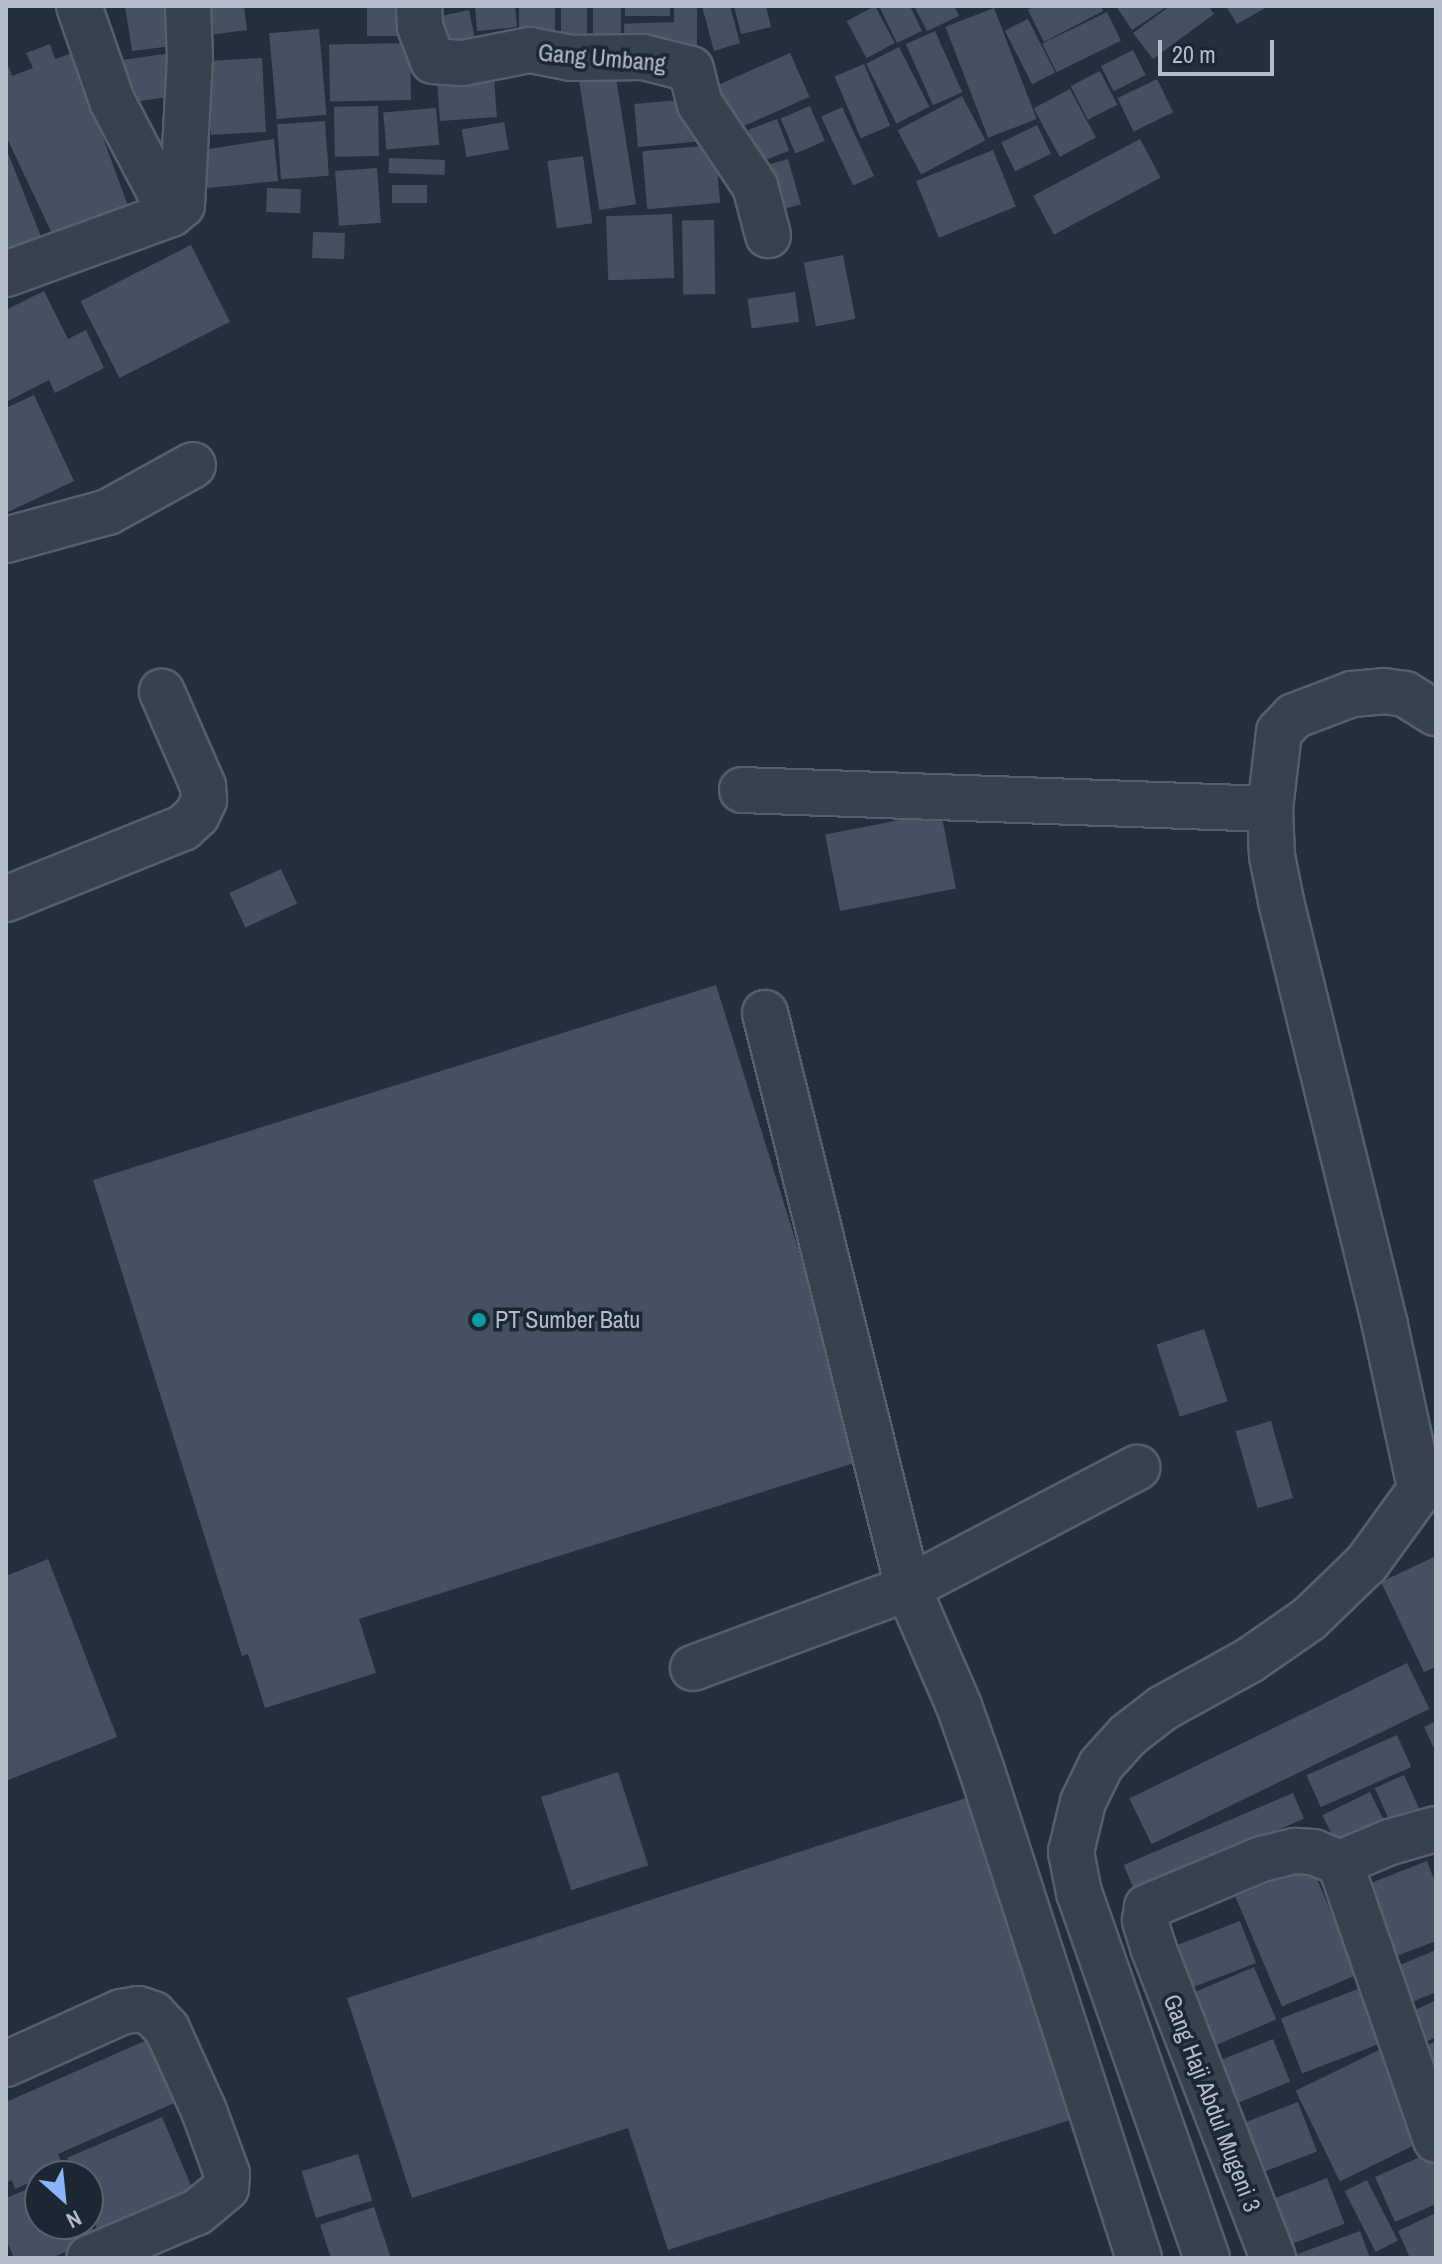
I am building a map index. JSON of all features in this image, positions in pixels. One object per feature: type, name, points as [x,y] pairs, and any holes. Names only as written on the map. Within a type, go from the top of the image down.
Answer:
[{"type":"street","points":[[79,6],[112,101],[171,214]]},
{"type":"street","points":[[6,274],[171,214],[182,205],[190,58],[188,6]]},
{"type":"street","name":"Gang Umbang","points":[[419,6],[420,27],[433,61],[463,63],[530,50],[572,58],[643,57],[691,69],[700,104],[755,186],[768,235]]},
{"type":"street","points":[[6,540],[108,512],[193,465]]},
{"type":"street","points":[[1207,2258],[1079,1893],[1071,1852],[1083,1802],[1101,1765],[1128,1735],[1163,1708],[1250,1660],[1309,1619],[1367,1563],[1428,1480],[1385,1325],[1281,901],[1272,856],[1270,809],[1279,732],[1294,716],[1352,694],[1384,691],[1405,694],[1436,713]]},
{"type":"street","points":[[6,899],[183,828],[197,815],[204,800],[203,786],[162,692]]},
{"type":"street","points":[[742,790],[1270,809]]},
{"type":"street","points":[[765,1013],[908,1588],[968,1731],[1139,2258]]},
{"type":"street","points":[[693,1668],[908,1588],[1137,1468]]},
{"type":"street","points":[[1436,1829],[1390,1842],[1340,1863],[1436,2140]]},
{"type":"street","name":"Gang Haji Abdul Mugeni 3","points":[[1273,2258],[1153,1947],[1145,1920],[1147,1907],[1262,1859],[1295,1851],[1313,1852],[1340,1863]]},
{"type":"street","points":[[6,2064],[121,2012],[138,2009],[153,2014],[167,2029],[204,2111],[227,2174],[226,2188],[197,2212],[89,2258]]},
{"type":"building","points":[[125,6],[167,6],[172,46],[132,51]]},
{"type":"building","points":[[197,6],[244,6],[247,30],[201,36]]},
{"type":"building","points":[[367,6],[406,6],[406,36],[367,36]]},
{"type":"building","points":[[475,6],[515,6],[517,27],[477,31]]},
{"type":"building","points":[[519,6],[555,6],[555,39],[519,39]]},
{"type":"building","points":[[561,6],[587,6],[587,47],[561,47]]},
{"type":"building","points":[[593,6],[621,6],[621,54],[593,54]]},
{"type":"building","points":[[625,6],[670,6],[670,16],[625,16]]},
{"type":"building","points":[[674,6],[697,6],[697,60],[674,60]]},
{"type":"building","points":[[702,6],[730,6],[740,43],[714,51]]},
{"type":"building","points":[[734,6],[766,6],[771,27],[741,34]]},
{"type":"building","points":[[875,6],[895,43],[866,58],[847,21]]},
{"type":"building","points":[[879,6],[910,6],[922,31],[897,43]]},
{"type":"building","points":[[914,6],[954,6],[959,16],[927,31]]},
{"type":"building","points":[[1035,6],[1101,6],[1103,11],[1044,42],[1028,10]]},
{"type":"building","points":[[1116,6],[1168,6],[1132,30]]},
{"type":"building","points":[[1170,6],[1208,6],[1214,14],[1153,59],[1133,33]]},
{"type":"building","points":[[1226,6],[1269,6],[1237,24]]},
{"type":"building","points":[[994,8],[1037,119],[988,138],[945,27]]},
{"type":"building","points":[[469,10],[478,52],[438,61],[429,19]]},
{"type":"building","points":[[1107,12],[1121,41],[1056,72],[1042,44]]},
{"type":"building","points":[[1028,19],[1055,72],[1032,84],[1005,31]]},
{"type":"building","points":[[676,22],[677,54],[625,56],[624,24]]},
{"type":"building","points":[[319,29],[326,115],[277,119],[269,33]]},
{"type":"building","points":[[935,31],[962,92],[933,105],[906,44]]},
{"type":"building","points":[[410,43],[411,100],[330,101],[329,44]]},
{"type":"building","points":[[50,44],[55,59],[72,53],[128,206],[54,238],[6,136],[6,60],[12,76],[33,68],[26,53]]},
{"type":"building","points":[[899,47],[929,107],[896,123],[866,64]]},
{"type":"building","points":[[1133,50],[1146,75],[1114,91],[1101,66]]},
{"type":"building","points":[[179,52],[185,95],[119,104],[113,61]]},
{"type":"building","points":[[790,53],[810,97],[738,129],[719,85]]},
{"type":"building","points":[[262,58],[266,132],[211,135],[207,61]]},
{"type":"building","points":[[864,64],[890,126],[861,138],[835,77]]},
{"type":"building","points":[[614,65],[636,204],[600,210],[577,71]]},
{"type":"building","points":[[1100,71],[1117,105],[1088,120],[1071,86]]},
{"type":"building","points":[[494,77],[497,117],[440,121],[437,81]]},
{"type":"building","points":[[1157,79],[1173,112],[1134,132],[1117,98]]},
{"type":"building","points":[[1070,89],[1096,138],[1060,157],[1034,108]]},
{"type":"building","points":[[962,96],[985,140],[921,174],[898,130]]},
{"type":"building","points":[[692,99],[696,142],[638,147],[634,104]]},
{"type":"building","points":[[378,106],[379,156],[335,157],[334,107]]},
{"type":"building","points":[[810,106],[825,141],[795,153],[781,119]]},
{"type":"building","points":[[842,107],[874,176],[853,186],[821,117]]},
{"type":"building","points":[[436,108],[439,145],[386,149],[383,113]]},
{"type":"building","points":[[777,119],[789,151],[760,162],[748,130]]},
{"type":"building","points":[[325,121],[329,176],[281,179],[277,124]]},
{"type":"building","points":[[504,122],[509,150],[467,157],[462,129]]},
{"type":"building","points":[[1037,125],[1051,154],[1015,171],[1001,143]]},
{"type":"building","points":[[274,139],[278,181],[187,190],[189,152]]},
{"type":"building","points":[[1140,139],[1161,178],[1054,235],[1033,196]]},
{"type":"building","points":[[715,145],[720,203],[647,209],[642,151]]},
{"type":"building","points":[[6,148],[42,239],[6,253]]},
{"type":"building","points":[[993,150],[1016,207],[939,238],[916,181]]},
{"type":"building","points":[[583,156],[592,223],[557,228],[547,161]]},
{"type":"building","points":[[389,158],[445,160],[444,175],[388,173]]},
{"type":"building","points":[[788,159],[801,204],[768,214],[755,168]]},
{"type":"building","points":[[377,168],[381,223],[339,226],[335,171]]},
{"type":"building","points":[[392,185],[427,185],[427,203],[392,203]]},
{"type":"building","points":[[267,188],[301,189],[300,213],[266,212]]},
{"type":"building","points":[[672,214],[674,278],[608,280],[606,216]]},
{"type":"building","points":[[714,220],[715,294],[683,295],[682,221]]},
{"type":"building","points":[[313,232],[345,233],[344,259],[312,258]]},
{"type":"building","points":[[191,245],[230,322],[120,378],[81,301]]},
{"type":"building","points":[[843,255],[855,319],[816,326],[804,263]]},
{"type":"building","points":[[44,291],[68,339],[86,330],[104,368],[55,393],[49,380],[6,402],[6,310]]},
{"type":"building","points":[[795,292],[799,322],[752,328],[747,299]]},
{"type":"building","points":[[34,395],[74,481],[6,513],[6,408]]},
{"type":"building","points":[[941,812],[956,889],[840,911],[825,835]]},
{"type":"building","points":[[281,869],[297,903],[245,928],[229,893]]},
{"type":"building","name":"PT Sumber Batu","points":[[716,985],[864,1460],[359,1619],[376,1673],[265,1708],[248,1654],[242,1656],[93,1180]]},
{"type":"building","points":[[1204,1329],[1227,1401],[1180,1417],[1156,1344]]},
{"type":"building","points":[[1271,1421],[1293,1498],[1257,1508],[1235,1431]]},
{"type":"building","points":[[1436,1556],[1436,1667],[1424,1672],[1381,1582]]},
{"type":"building","points":[[48,1559],[117,1737],[6,1781],[6,1576]]},
{"type":"building","points":[[1407,1663],[1429,1709],[1152,1844],[1129,1798]]},
{"type":"building","points":[[1436,1721],[1436,1753],[1424,1727]]},
{"type":"building","points":[[1397,1735],[1411,1767],[1321,1807],[1307,1775]]},
{"type":"building","points":[[618,1772],[648,1865],[571,1890],[541,1797]]},
{"type":"building","points":[[1404,1775],[1419,1809],[1390,1822],[1375,1788]]},
{"type":"building","points":[[1370,1792],[1385,1823],[1337,1846],[1322,1815]]},
{"type":"building","points":[[1293,1793],[1304,1819],[1135,1891],[1124,1865]]},
{"type":"building","points":[[969,1797],[1073,2119],[668,2250],[628,2128],[412,2198],[347,1998]]},
{"type":"building","points":[[1427,1861],[1436,1885],[1436,1941],[1386,1960],[1358,1888]]},
{"type":"building","points":[[1311,1865],[1357,1975],[1282,2007],[1236,1897]]},
{"type":"building","points":[[1240,1921],[1256,1963],[1181,1992],[1164,1950]]},
{"type":"building","points":[[1436,1950],[1436,1992],[1398,2008],[1383,1972]]},
{"type":"building","points":[[1254,1967],[1276,2019],[1203,2051],[1180,1998]]},
{"type":"building","points":[[1363,1987],[1384,2042],[1302,2074],[1281,2019]]},
{"type":"building","points":[[1436,2000],[1436,2037],[1415,2047],[1401,2017]]},
{"type":"building","points":[[154,2037],[181,2100],[58,2154],[61,2160],[24,2160],[24,2185],[15,2189],[12,2180],[6,2183],[6,2102]]},
{"type":"building","points":[[1273,2039],[1290,2082],[1226,2107],[1209,2065]]},
{"type":"building","points":[[1436,2041],[1436,2062],[1420,2069],[1412,2052]]},
{"type":"building","points":[[1381,2049],[1425,2140],[1340,2181],[1296,2091]]},
{"type":"building","points":[[1298,2102],[1317,2151],[1249,2178],[1230,2128]]},
{"type":"building","points":[[162,2117],[195,2195],[104,2233],[104,2160],[67,2158]]},
{"type":"building","points":[[1429,2153],[1436,2169],[1436,2204],[1395,2222],[1375,2177]]},
{"type":"building","points":[[358,2154],[372,2201],[316,2218],[302,2171]]},
{"type":"building","points":[[1327,2178],[1345,2224],[1279,2249],[1262,2203]]},
{"type":"building","points":[[1367,2180],[1398,2241],[1376,2252],[1345,2191]]},
{"type":"building","points":[[24,2191],[24,2240],[95,2240],[51,2258],[14,2258],[6,2239],[6,2198]]},
{"type":"building","points":[[374,2207],[391,2258],[331,2258],[320,2225]]},
{"type":"building","points":[[1436,2213],[1436,2258],[1410,2258],[1398,2231]]},
{"type":"building","points":[[1360,2231],[1370,2258],[1287,2258]]},
{"type":"place","name":"PT Sumber Batu","points":[[479,1320]]}]
